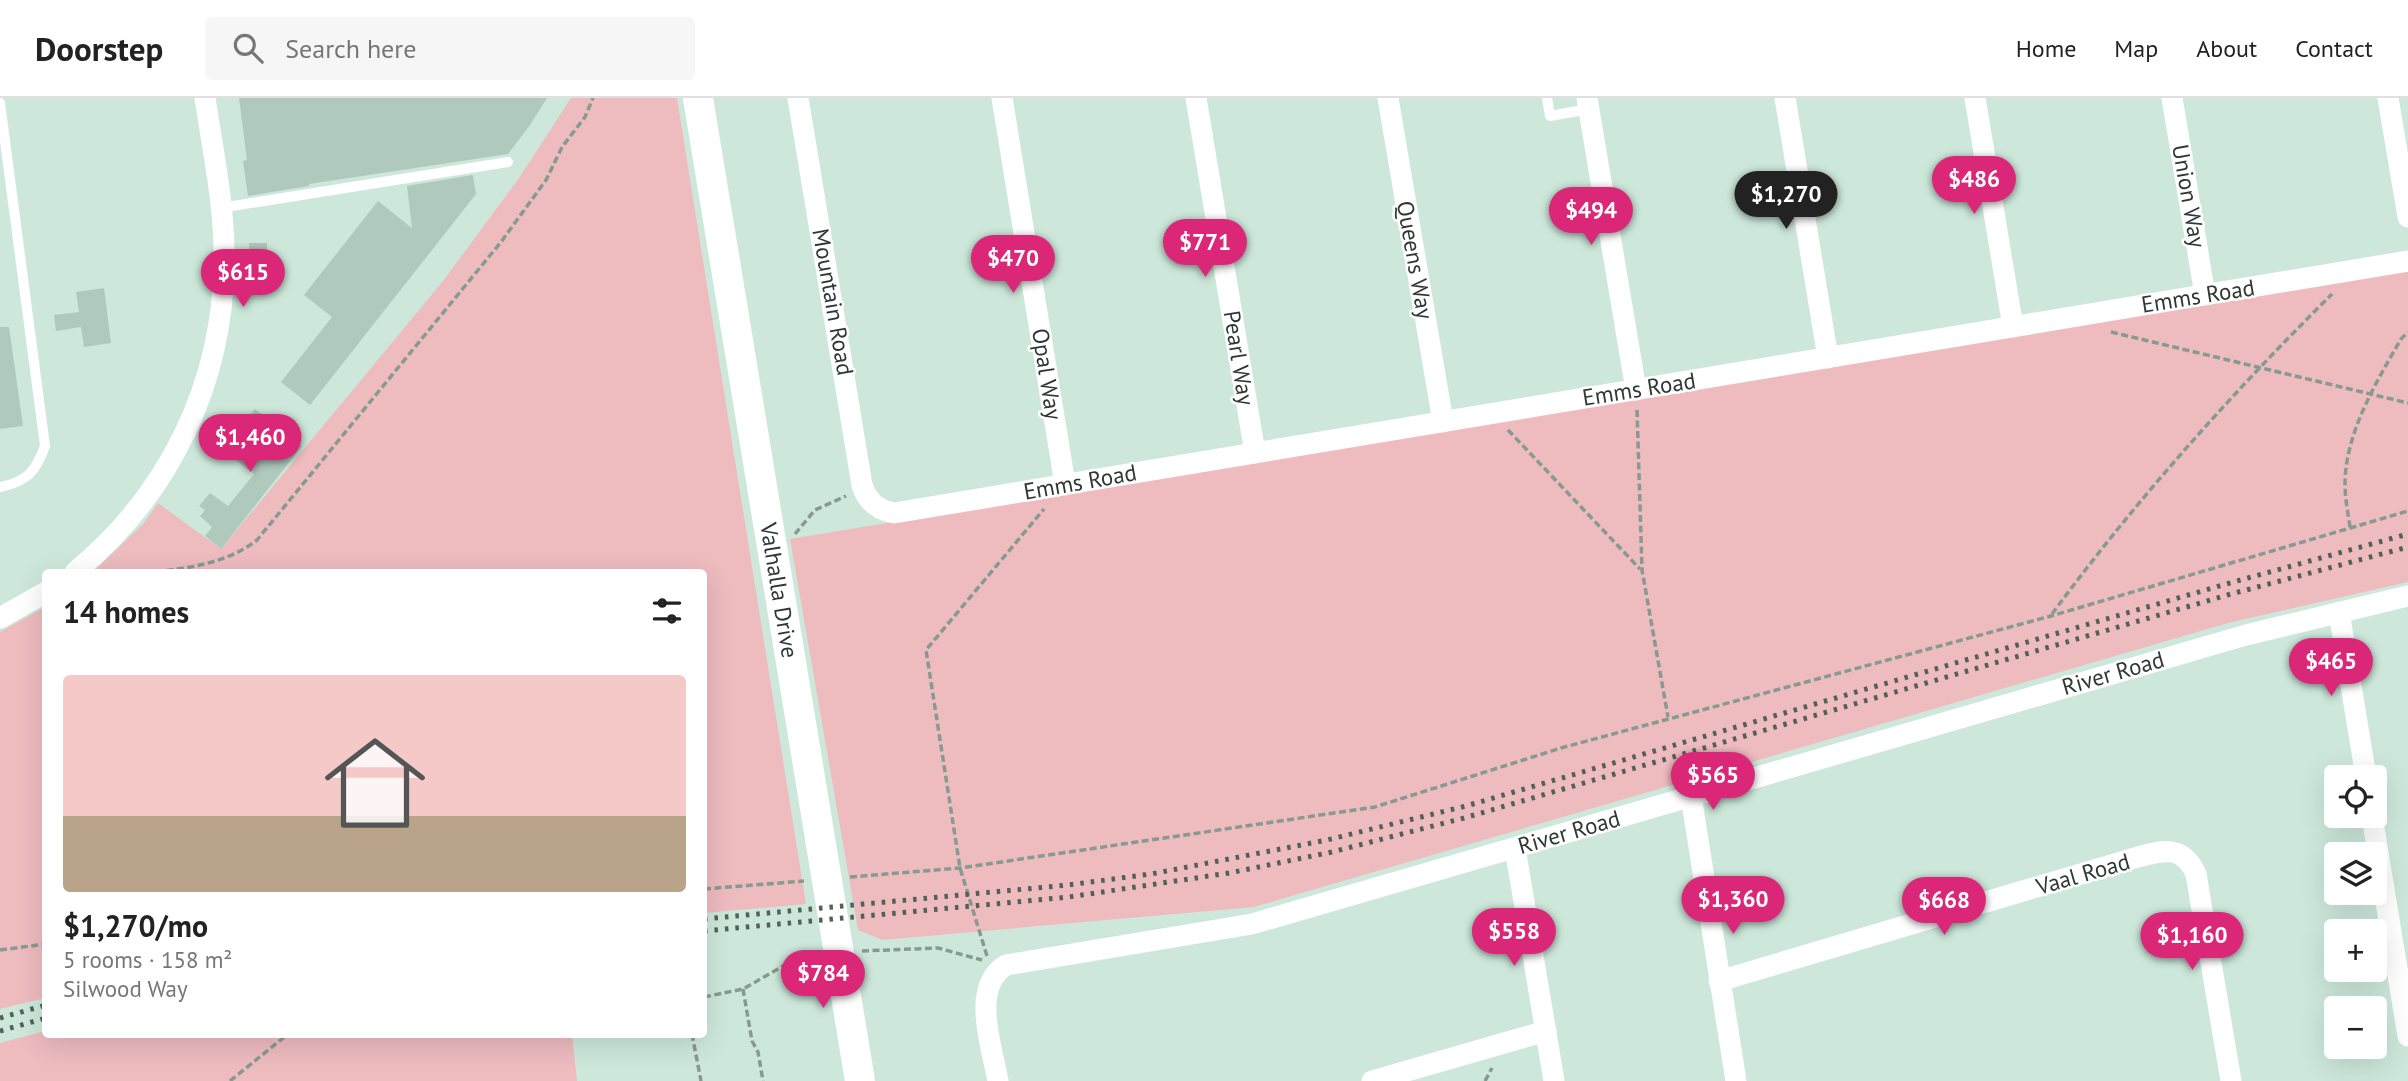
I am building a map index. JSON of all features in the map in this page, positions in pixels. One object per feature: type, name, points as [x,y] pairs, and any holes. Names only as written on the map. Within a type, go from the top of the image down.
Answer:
[{"type":"main road","name":"Valhalla Drive","points":[[698,98],[860,1081]]},
{"type":"street","points":[[78,569],[115,537],[149,496],[182,443],[201,397],[213,356],[223,295],[224,238],[205,98]]},
{"type":"street","name":"Mountain Road","points":[[798,98],[868,497]]},
{"type":"street","name":"Opal Way","points":[[1002,98],[1065,484]]},
{"type":"street","name":"Pearl Way","points":[[1196,98],[1255,453]]},
{"type":"street","name":"Queens Way","points":[[1388,98],[1443,422]]},
{"type":"street","points":[[1785,98],[1828,358]]},
{"type":"street","points":[[1975,98],[2013,327]]},
{"type":"street","name":"Union Way","points":[[2172,98],[2205,295]]},
{"type":"street","points":[[2388,98],[2408,216]]},
{"type":"street","points":[[1588,104],[1636,390]]},
{"type":"street","name":"Emms Road","points":[[868,497],[886,511],[902,512],[2408,261]]},
{"type":"street","points":[[0,618],[42,594]]},
{"type":"street","name":"River Road","points":[[998,1081],[985,1004],[989,983],[998,970],[1006,965],[1252,924],[2246,635],[2408,596]]},
{"type":"street","points":[[2339,612],[2364,765]]},
{"type":"street","points":[[1691,796],[1736,1081]]},
{"type":"street","points":[[2374,828],[2408,1036]]},
{"type":"street","points":[[1515,848],[1554,1081]]},
{"type":"street","name":"Vaal Road","points":[[1719,981],[2147,855],[2170,851],[2191,863],[2196,874],[2231,1081]]},
{"type":"street","points":[[1372,1081],[1546,1031]]},
{"type":"lane","points":[[1547,98],[1550,116],[1588,104]]},
{"type":"lane","points":[[0,103],[45,446],[39,463],[24,480],[0,487]]},
{"type":"lane","points":[[220,208],[508,162]]},
{"type":"path","points":[[176,569],[208,564],[242,552],[257,540],[501,242],[546,180],[562,147],[585,117],[593,98]]},
{"type":"path","points":[[2051,616],[2092,561],[2259,366],[2336,290],[2333,273]]},
{"type":"path","points":[[2110,331],[2259,366],[2368,396],[2408,403]]},
{"type":"path","points":[[2350,527],[2345,482],[2351,447],[2368,396],[2401,339],[2408,332]]},
{"type":"path","points":[[1636,390],[1642,570],[1668,717]]},
{"type":"path","points":[[1492,414],[1642,570]]},
{"type":"path","points":[[857,952],[938,948],[989,961],[960,868],[926,650],[1065,484]]},
{"type":"path","points":[[787,539],[795,534],[815,510],[829,502],[868,497]]},
{"type":"path","points":[[839,878],[960,868],[1375,807],[1668,717],[2051,616],[2408,511]]},
{"type":"path","points":[[707,890],[812,880]]},
{"type":"path","points":[[0,950],[42,945]]},
{"type":"path","points":[[707,996],[743,989],[790,962],[818,956]]},
{"type":"path","points":[[743,989],[752,1041],[758,1052],[764,1081]]},
{"type":"path","points":[[230,1081],[283,1038]]},
{"type":"path","points":[[693,1038],[701,1081]]},
{"type":"shaded area","points":[[571,98],[677,98],[806,904],[707,913],[707,569],[96,569],[144,523],[158,503],[221,549],[443,281],[519,178]]},
{"type":"shaded area","points":[[2408,271],[2408,582],[2228,623],[1254,907],[882,940],[858,930],[790,539]]},
{"type":"shaded area","points":[[42,609],[42,999],[0,1009],[0,632]]},
{"type":"shaded area","points":[[42,1032],[42,1038],[572,1038],[577,1081],[0,1081],[0,1043]]},
{"type":"building","points":[[239,98],[547,98],[508,154],[309,184],[248,196],[243,161],[247,160]]},
{"type":"building","points":[[473,175],[476,194],[310,405],[281,382],[332,317],[304,295],[378,201],[412,228],[407,186]]},
{"type":"building","points":[[249,243],[267,243],[267,262],[250,263]]},
{"type":"building","points":[[104,288],[111,343],[84,347],[81,327],[56,331],[54,315],[79,312],[76,292]]},
{"type":"building","points":[[0,327],[9,327],[23,426],[0,429]]},
{"type":"building","points":[[255,409],[302,446],[221,549],[205,536],[212,527],[200,516],[205,510],[199,506],[210,493],[228,506],[254,474],[229,455],[234,449],[227,444]]},
{"type":"railway","points":[[707,919],[1068,885],[1151,874],[1327,840],[1466,806],[2226,584],[2408,534]]},
{"type":"railway","points":[[707,931],[1069,897],[1229,873],[1332,852],[1464,818],[2231,594],[2408,547]]},
{"type":"railway","points":[[0,1018],[42,1006]]},
{"type":"railway","points":[[0,1031],[42,1019]]}]
